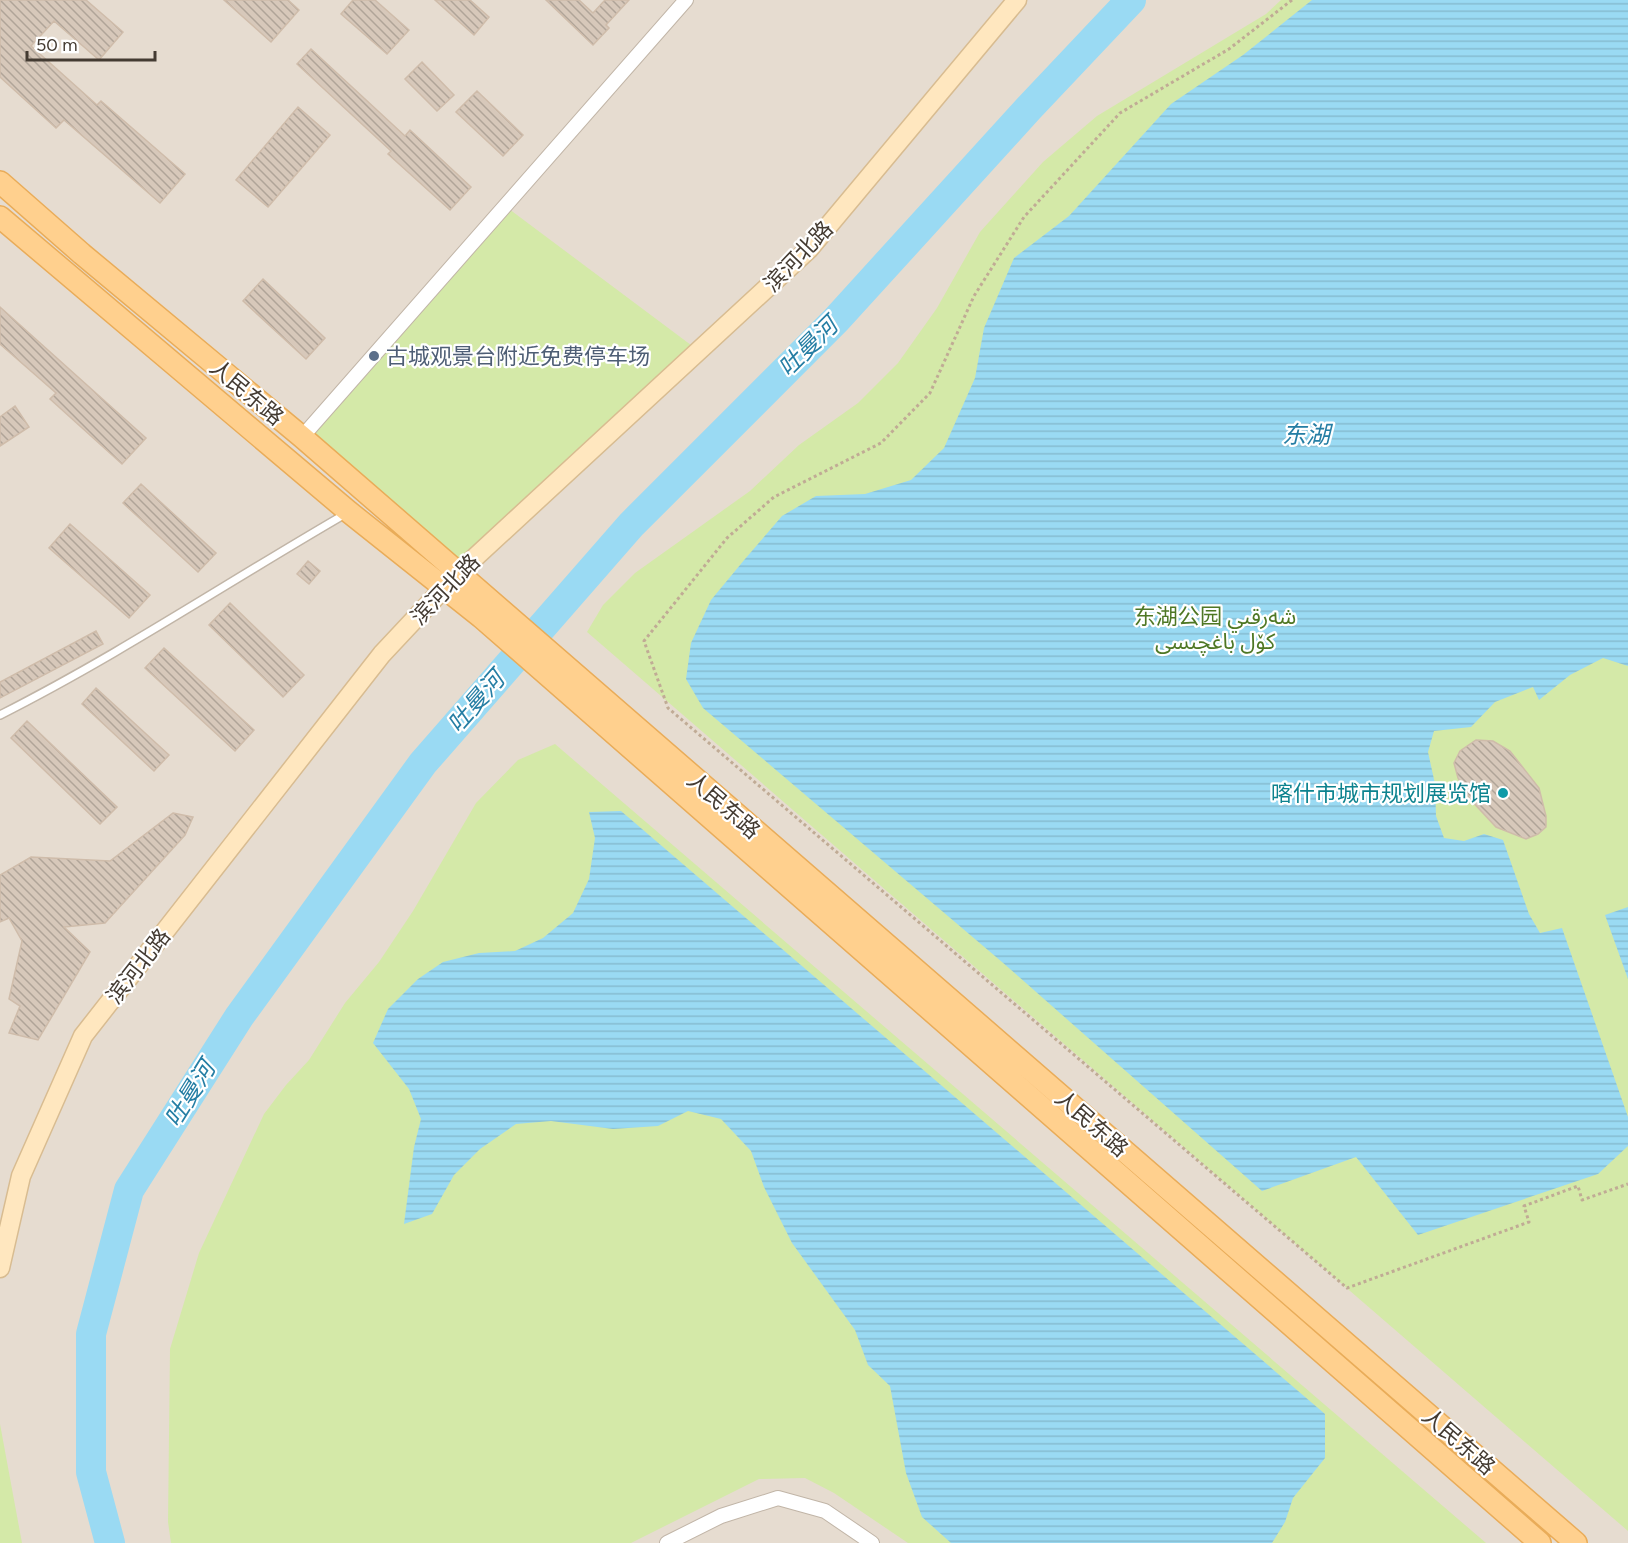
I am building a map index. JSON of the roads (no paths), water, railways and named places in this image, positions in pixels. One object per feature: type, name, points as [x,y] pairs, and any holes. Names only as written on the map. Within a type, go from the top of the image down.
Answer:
[{"type":"main road","name":"滨河北路","points":[[0,1268],[21,1176],[83,1036],[382,654],[450,581],[809,249],[1017,0]]},
{"type":"main road","name":"人民东路","points":[[0,182],[82,254],[302,438],[450,581]]},
{"type":"main road","name":"人民东路","points":[[0,217],[349,512],[450,581],[487,611],[1576,1543]]},
{"type":"main road","name":"人民东路","points":[[602,711],[1540,1543]]},
{"type":"street","points":[[302,438],[686,0]]},
{"type":"street","points":[[667,1543],[721,1516],[778,1498],[825,1511],[872,1543]]},
{"type":"lane","points":[[0,715],[76,676],[239,575],[349,512]]},
{"type":"water","name":"东湖","points":[[1312,0],[1628,0],[1628,666],[1603,658],[1570,675],[1539,700],[1533,687],[1495,702],[1471,727],[1434,731],[1428,752],[1435,784],[1436,816],[1444,838],[1464,841],[1484,834],[1503,840],[1529,914],[1540,933],[1562,928],[1628,1117],[1628,1146],[1598,1174],[1418,1235],[1356,1157],[1262,1191],[1002,962],[703,708],[686,679],[691,643],[711,600],[782,516],[816,496],[865,494],[911,480],[944,448],[975,378],[984,328],[1014,258],[1069,216],[1171,104],[1243,55]]},
{"type":"water","points":[[621,811],[1325,1414],[1325,1458],[1293,1498],[1285,1522],[1272,1543],[951,1543],[922,1517],[906,1473],[890,1386],[868,1365],[855,1330],[792,1243],[764,1187],[751,1151],[721,1119],[688,1111],[658,1126],[613,1129],[551,1121],[516,1124],[480,1149],[454,1175],[432,1214],[404,1224],[414,1147],[421,1119],[409,1089],[373,1043],[388,1009],[418,979],[443,962],[479,953],[515,951],[543,938],[573,913],[589,879],[595,838],[589,812]]},
{"type":"water","points":[[1628,907],[1628,979],[1605,915]]},
{"type":"waterway","name":"吐曼河","points":[[110,1543],[91,1472],[91,1334],[129,1190],[239,1017],[423,763],[631,525],[836,320],[1028,109],[1131,0]]},
{"type":"place","name":"古城观景台附近免费停车场","points":[[374,356]]},
{"type":"place","name":"喀什市城市规划展览馆","points":[[1503,793]]},
{"type":"park label","name":"东湖公园 شەرقىي كۆل باغچىسى","points":[[1215,628]]}]
